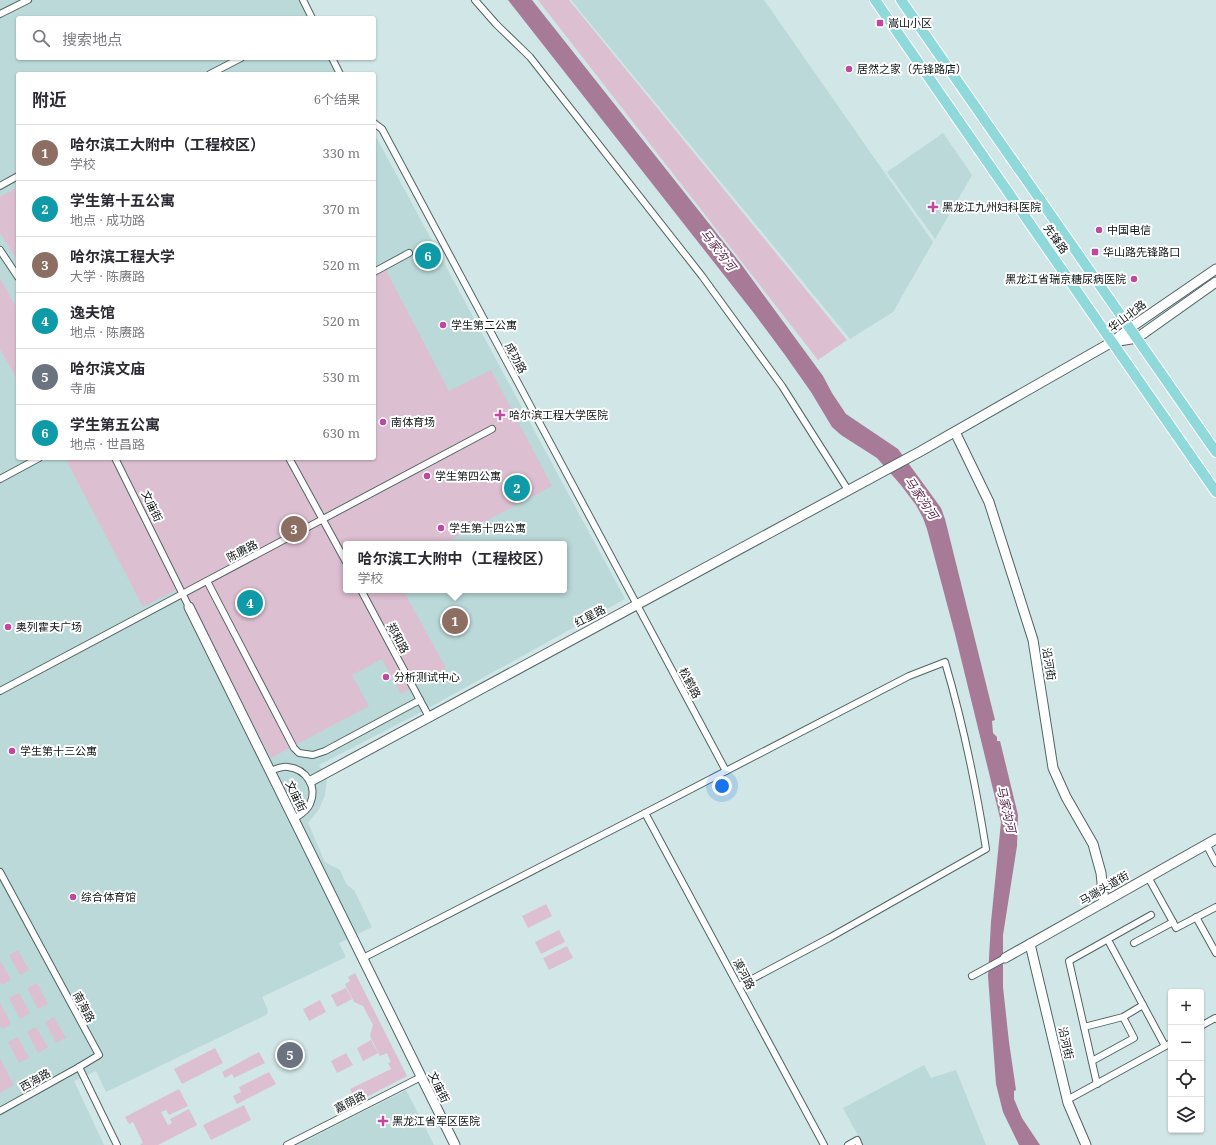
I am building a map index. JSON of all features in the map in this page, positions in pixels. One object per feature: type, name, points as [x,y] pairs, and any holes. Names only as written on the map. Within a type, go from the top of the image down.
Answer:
[{"type":"main road","name":"先锋路","points":[[875,0],[1216,492]]},
{"type":"main road","name":"先锋路","points":[[901,0],[1216,452]]},
{"type":"main road","name":"华山北路","points":[[1112,342],[1216,269]]},
{"type":"main road","name":"华山北路","points":[[1112,342],[1137,338],[1216,282]]},
{"type":"main road","name":"红星路","points":[[311,781],[921,451],[1112,342]]},
{"type":"main road","name":"沿河街","points":[[955,432],[989,502],[1033,640],[1052,768],[1066,797],[1093,844],[1101,873],[1104,902]]},
{"type":"main road","name":"文庙街","points":[[189,607],[455,1145]]},
{"type":"main road","name":"马端头道街","points":[[1005,958],[1216,839]]},
{"type":"main road","name":"沿河街","points":[[1030,944],[1067,1100],[1086,1145]]},
{"type":"street","points":[[0,14],[28,0]]},
{"type":"street","points":[[302,0],[311,16]]},
{"type":"street","points":[[475,0],[496,24],[530,57],[702,276],[782,386],[848,490]]},
{"type":"street","points":[[214,72],[237,60]]},
{"type":"street","points":[[333,60],[339,72]]},
{"type":"street","name":"成功路","points":[[376,124],[382,129],[637,604]]},
{"type":"street","points":[[0,186],[16,177]]},
{"type":"street","points":[[0,250],[16,274]]},
{"type":"street","points":[[376,271],[409,253]]},
{"type":"street","name":"陈赓路","points":[[0,691],[492,429]]},
{"type":"street","points":[[0,479],[35,460]]},
{"type":"street","name":"文庙街","points":[[116,460],[189,607]]},
{"type":"street","points":[[290,460],[343,556]]},
{"type":"street","points":[[207,581],[298,753],[313,755],[325,751],[420,700]]},
{"type":"street","name":"郑和路","points":[[363,593],[429,717]]},
{"type":"street","name":"松鹤路","points":[[637,604],[726,771]]},
{"type":"street","points":[[363,958],[909,676],[945,662],[958,704],[977,796],[986,849],[829,938],[738,986]]},
{"type":"street","points":[[270,771],[287,767],[300,770],[311,781],[312,792],[310,804],[302,814],[294,819]]},
{"type":"street","name":"漠河路","points":[[645,813],[824,1145]]},
{"type":"street","points":[[1206,844],[1216,863]]},
{"type":"street","name":"南海路","points":[[0,872],[99,1055],[79,1067]]},
{"type":"street","points":[[1148,877],[1176,928],[1216,907]]},
{"type":"street","points":[[1097,1084],[1069,961],[1151,915]]},
{"type":"street","points":[[1196,917],[1216,954]]},
{"type":"street","points":[[1134,943],[1173,922]]},
{"type":"street","points":[[1108,940],[1165,1046]]},
{"type":"street","points":[[972,976],[1005,958]]},
{"type":"street","points":[[1084,1027],[1123,1017],[1143,1005]]},
{"type":"street","points":[[1092,1061],[1134,1038],[1123,1017]]},
{"type":"street","points":[[1203,1025],[1215,1018],[1216,1019]]},
{"type":"street","points":[[1067,1100],[1168,1044]]},
{"type":"street","points":[[79,1067],[117,1145]]},
{"type":"street","name":"西海路","points":[[0,1111],[79,1067]]},
{"type":"street","name":"嘉荫路","points":[[287,1145],[421,1077]]},
{"type":"street","points":[[848,1145],[857,1140],[859,1145]]},
{"type":"shaded area","points":[[0,0],[302,0],[311,16],[16,16],[16,60],[334,60],[341,72],[16,72],[16,460],[376,460],[376,137],[625,599],[425,710],[319,765],[327,779],[325,795],[319,809],[308,823],[325,862],[340,870],[347,885],[354,890],[372,927],[339,943],[346,957],[262,997],[268,1012],[266,1015],[106,1092],[96,1071],[74,1081],[104,1145],[0,1145]]},
{"type":"shaded area","points":[[538,0],[569,0],[847,340],[818,360]]},
{"type":"shaded area","points":[[571,0],[764,0],[933,242],[893,312],[850,339]]},
{"type":"shaded area","name":"黑龙江九州妇科医院","points":[[943,133],[972,175],[935,239],[887,172]]},
{"type":"shaded area","points":[[16,188],[16,258],[0,233],[0,197]]},
{"type":"shaded area","points":[[386,270],[449,391],[491,370],[552,486],[449,541],[343,541],[343,593],[405,593],[446,668],[401,694],[382,659],[352,675],[369,706],[271,758],[182,587],[143,607],[66,460],[376,460],[376,275]]},
{"type":"shaded area","points":[[0,278],[16,306],[16,377],[0,349]]},
{"type":"shaded area","points":[[546,904],[552,916],[528,928],[522,916]]},
{"type":"shaded area","points":[[559,930],[565,942],[541,954],[535,942]]},
{"type":"shaded area","points":[[567,946],[573,958],[549,970],[543,958]]},
{"type":"shaded area","points":[[18,950],[29,970],[20,975],[9,955]]},
{"type":"shaded area","points":[[0,960],[11,980],[2,985],[0,981]]},
{"type":"shaded area","points":[[355,973],[407,1076],[357,1102],[350,1089],[391,1069],[388,1063],[391,1062],[387,1053],[380,1056],[370,1036],[373,1025],[363,1006],[354,1002],[345,984],[350,981],[348,977]]},
{"type":"shaded area","points":[[37,983],[48,1004],[38,1009],[27,988]]},
{"type":"shaded area","points":[[346,988],[352,999],[337,1007],[331,995]]},
{"type":"shaded area","points":[[19,993],[30,1013],[20,1019],[9,998]]},
{"type":"shaded area","points":[[320,1000],[326,1012],[309,1021],[303,1009]]},
{"type":"shaded area","points":[[0,1003],[11,1024],[2,1029],[0,1026]]},
{"type":"shaded area","points":[[54,1017],[66,1038],[56,1043],[45,1022]]},
{"type":"shaded area","points":[[36,1027],[48,1047],[38,1053],[27,1032]]},
{"type":"shaded area","points":[[18,1037],[29,1058],[19,1063],[8,1042]]},
{"type":"shaded area","points":[[371,1040],[378,1053],[363,1061],[357,1048]]},
{"type":"shaded area","points":[[215,1048],[223,1063],[182,1084],[174,1069]]},
{"type":"shaded area","points":[[259,1052],[265,1063],[234,1078],[232,1074],[225,1078],[222,1072]]},
{"type":"shaded area","points":[[346,1053],[353,1065],[337,1073],[331,1061]]},
{"type":"shaded area","points":[[0,1058],[14,1085],[0,1093]]},
{"type":"shaded area","points":[[924,1065],[931,1078],[956,1070],[986,1145],[863,1145],[843,1108]]},
{"type":"shaded area","points":[[269,1072],[276,1084],[237,1104],[233,1096],[241,1092],[239,1087]]},
{"type":"shaded area","points":[[179,1089],[188,1106],[169,1115],[166,1110],[161,1112],[168,1125],[172,1123],[170,1119],[189,1109],[197,1125],[158,1145],[140,1145],[143,1143],[133,1122],[129,1124],[125,1117]]},
{"type":"shaded area","name":"黑龙江省军区医院","points":[[406,1090],[434,1145],[298,1145]]},
{"type":"shaded area","points":[[244,1105],[251,1120],[211,1140],[203,1125]]},
{"type":"water","name":"马家沟河","points":[[508,0],[532,0],[741,264],[823,376],[846,414],[898,449],[941,508],[995,720],[992,721],[993,733],[997,737],[997,741],[1000,741],[1018,815],[1017,846],[1003,935],[1003,987],[1016,1090],[1014,1091],[1014,1099],[1022,1118],[1040,1145],[1019,1145],[1003,1112],[996,1084],[988,976],[991,922],[1001,822],[955,634],[923,518],[916,505],[900,484],[877,458],[841,435],[832,427],[811,392],[753,312]]},
{"type":"place","name":"嵩山小区","points":[[880,23]]},
{"type":"place","name":"居然之家（先锋路店）","points":[[849,69]]},
{"type":"place","name":"黑龙江九州妇科医院","points":[[933,207]]},
{"type":"place","name":"中国电信","points":[[1099,230]]},
{"type":"place","name":"华山路先锋路口","points":[[1095,252]]},
{"type":"place","name":"学生第五公寓","points":[[428,256]]},
{"type":"place","name":"黑龙江省瑞京糖尿病医院","points":[[1134,279]]},
{"type":"place","name":"学生第二公寓","points":[[443,325]]},
{"type":"place","name":"哈尔滨工程大学医院","points":[[500,415]]},
{"type":"place","name":"南体育场","points":[[383,422]]},
{"type":"place","name":"学生第四公寓","points":[[427,476]]},
{"type":"place","name":"学生第十五公寓","points":[[517,488]]},
{"type":"place","name":"学生第十四公寓","points":[[441,528]]},
{"type":"place","name":"哈尔滨工程大学","points":[[294,529]]},
{"type":"place","name":"逸夫馆","points":[[250,603]]},
{"type":"place","name":"哈尔滨工大附中（工程校区）","points":[[455,621]]},
{"type":"place","name":"奥列霍夫广场","points":[[8,627]]},
{"type":"place","name":"分析测试中心","points":[[386,677]]},
{"type":"place","name":"学生第十三公寓","points":[[12,751]]},
{"type":"place","name":"综合体育馆","points":[[73,897]]},
{"type":"place","name":"哈尔滨文庙","points":[[290,1055]]},
{"type":"place","name":"黑龙江省军区医院","points":[[383,1121]]}]
